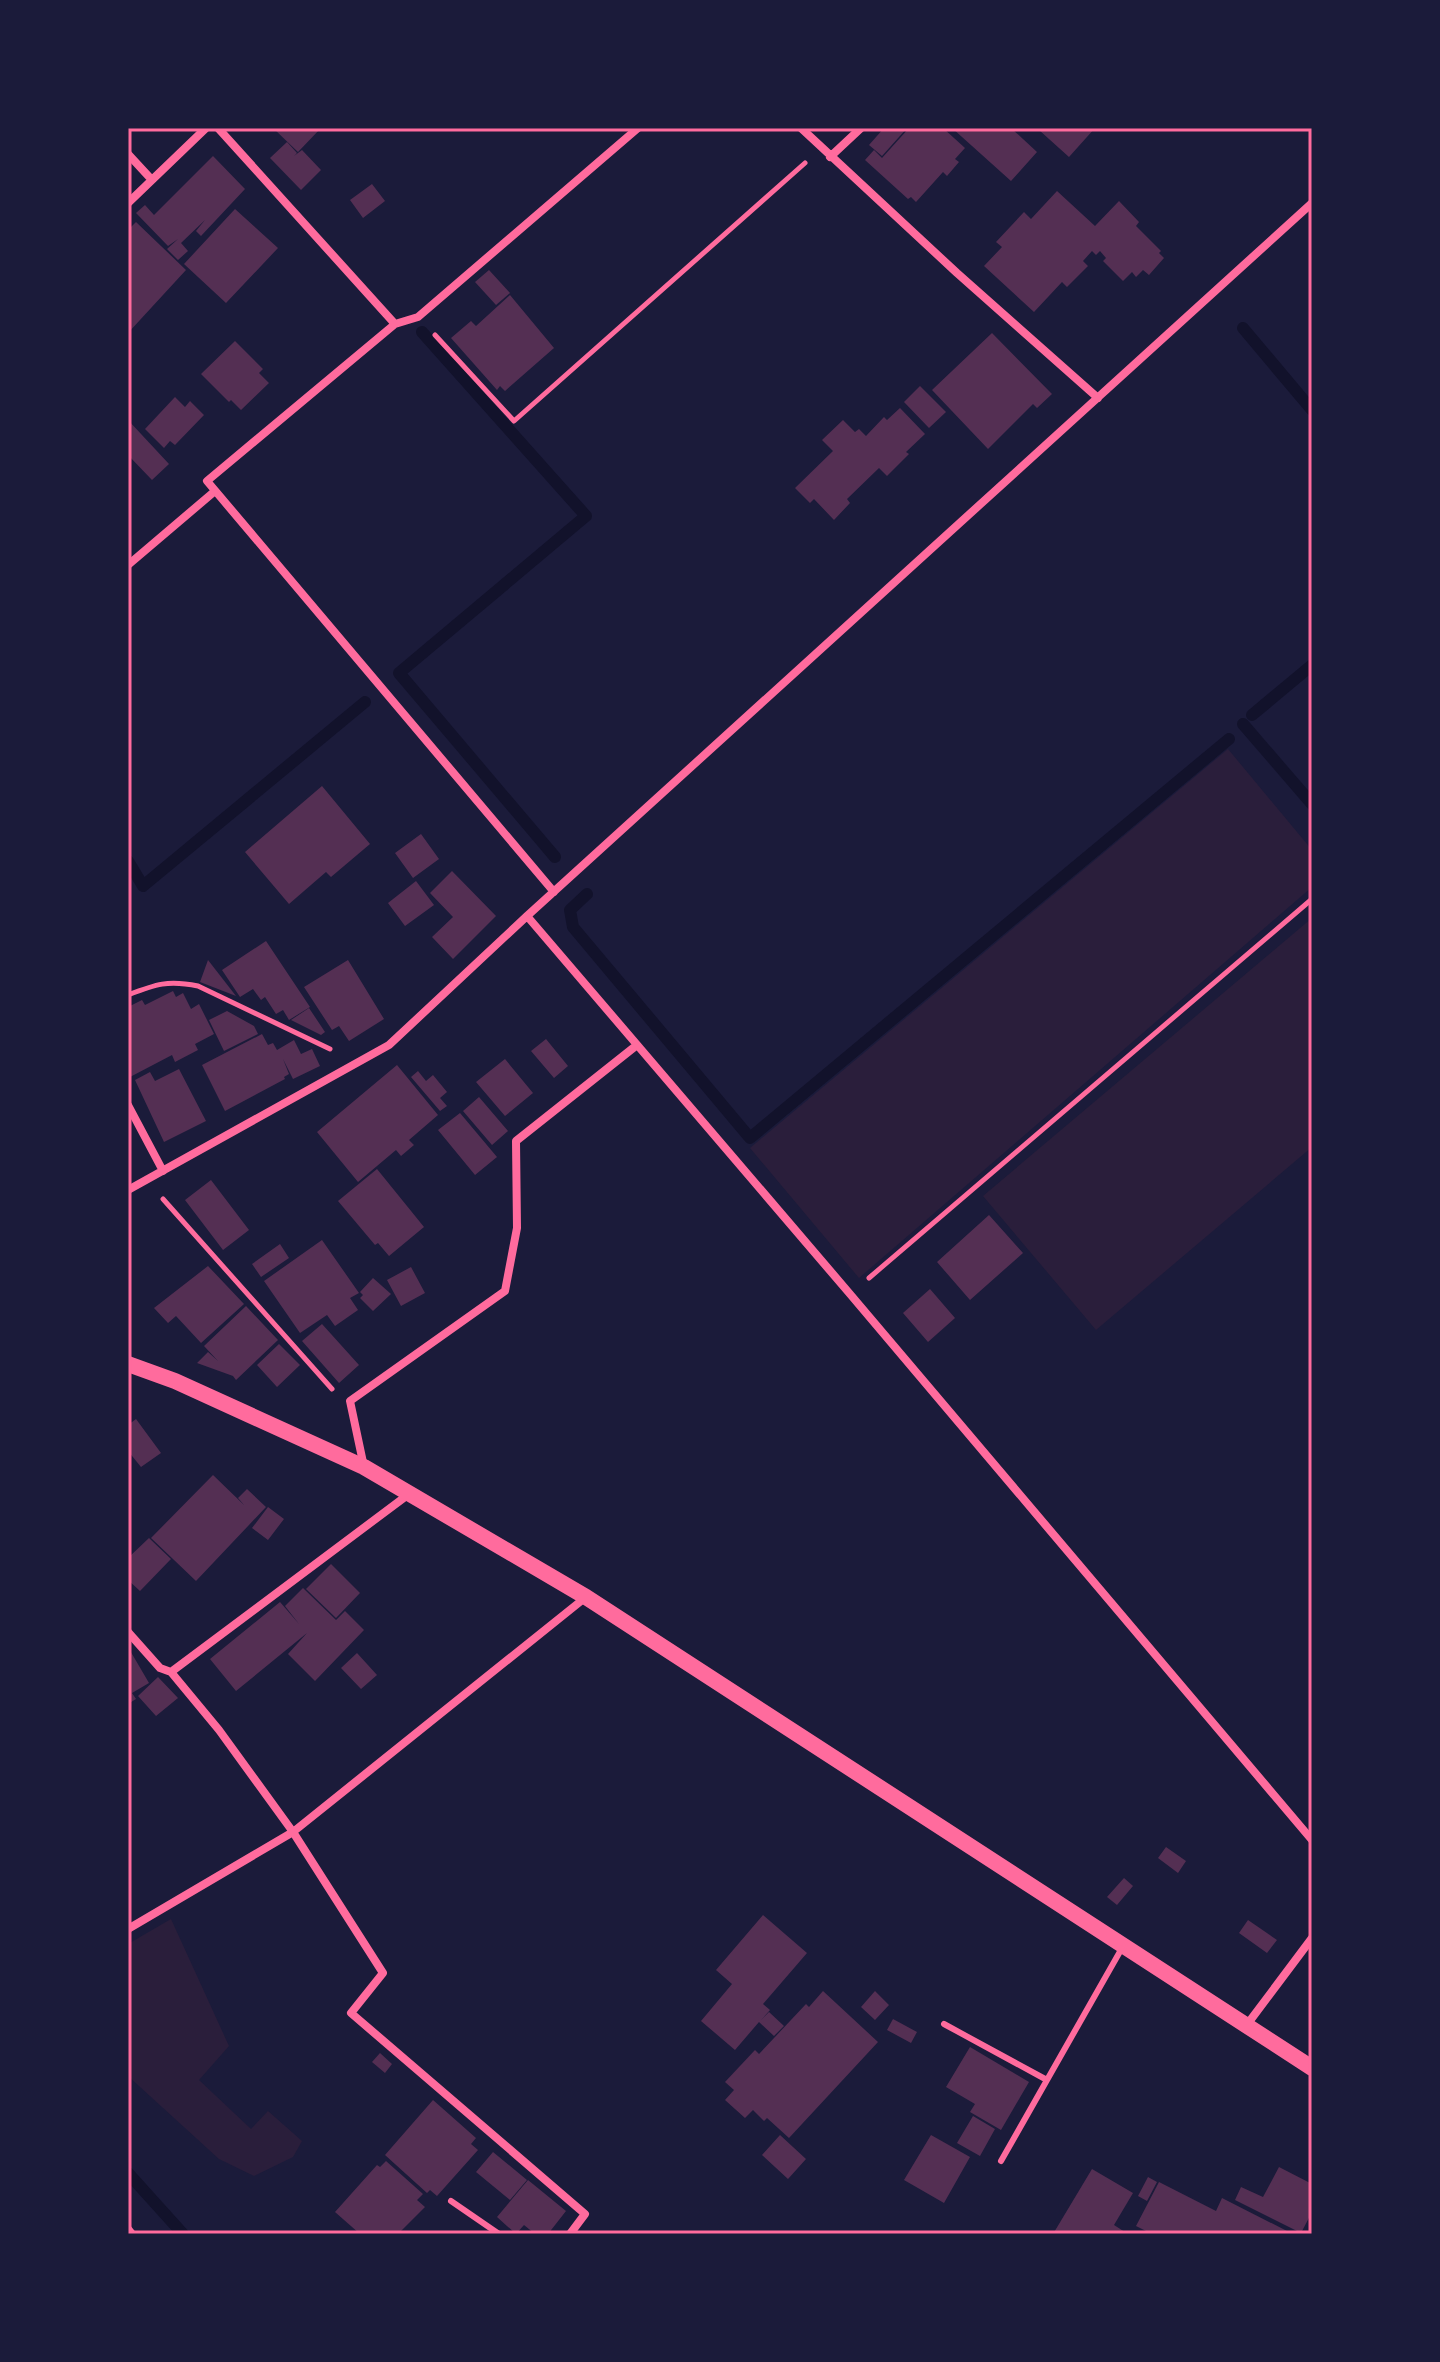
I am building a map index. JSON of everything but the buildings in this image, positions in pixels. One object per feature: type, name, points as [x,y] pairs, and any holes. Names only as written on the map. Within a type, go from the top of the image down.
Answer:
[{"type":"main road","points":[[128,1364],[175,1381],[364,1467],[586,1597],[1312,2068]]},
{"type":"street","points":[[128,203],[206,128]]},
{"type":"street","points":[[218,128],[395,324]]},
{"type":"street","points":[[554,892],[207,481],[395,324],[418,317],[638,128]]},
{"type":"street","points":[[801,128],[1098,398]]},
{"type":"street","points":[[830,157],[861,128]]},
{"type":"street","points":[[128,154],[152,180]]},
{"type":"street","points":[[128,1190],[389,1045],[1312,203]]},
{"type":"street","points":[[128,565],[215,491]]},
{"type":"street","points":[[527,916],[1312,1840]]},
{"type":"street","points":[[364,1467],[350,1401],[505,1291],[517,1228],[516,1141],[637,1045]]},
{"type":"street","points":[[128,1105],[163,1171]]},
{"type":"street","points":[[171,1672],[410,1493]]},
{"type":"street","points":[[128,1929],[293,1832],[586,1597]]},
{"type":"street","points":[[128,1632],[160,1668],[171,1672],[219,1730],[293,1832],[383,1973],[351,2013],[585,2214],[570,2234]]},
{"type":"street","points":[[1246,2026],[1312,1938]]},
{"type":"street","points":[[128,2229],[132,2234]]},
{"type":"lane","points":[[1001,2161],[1122,1947]]},
{"type":"lane","points":[[944,2024],[1047,2080]]},
{"type":"lane","points":[[451,2201],[499,2234]]},
{"type":"path","points":[[418,317],[514,421],[821,148]]},
{"type":"path","points":[[850,1294],[1312,899]]},
{"type":"path","points":[[128,995],[160,983],[198,986],[359,1062]]},
{"type":"path","points":[[146,1180],[333,1390],[350,1401]]},
{"type":"shaded area","points":[[1228,749],[1312,850],[1312,887],[859,1278],[750,1148]]},
{"type":"shaded area","points":[[1312,918],[1312,1147],[1096,1330],[983,1196]]},
{"type":"shaded area","points":[[171,1919],[229,2046],[199,2080],[251,2129],[268,2111],[302,2141],[293,2157],[254,2176],[219,2159],[128,2076],[128,1944]]},
{"type":"waterway","points":[[1243,328],[1312,410]]},
{"type":"waterway","points":[[422,332],[586,516],[399,673],[555,857]]},
{"type":"waterway","points":[[1252,715],[1312,665]]},
{"type":"waterway","points":[[128,861],[143,886],[365,702]]},
{"type":"waterway","points":[[1243,724],[1312,804]]},
{"type":"waterway","points":[[587,894],[570,910],[573,927],[750,1138],[1229,739]]},
{"type":"waterway","points":[[128,2173],[183,2234]]}]
